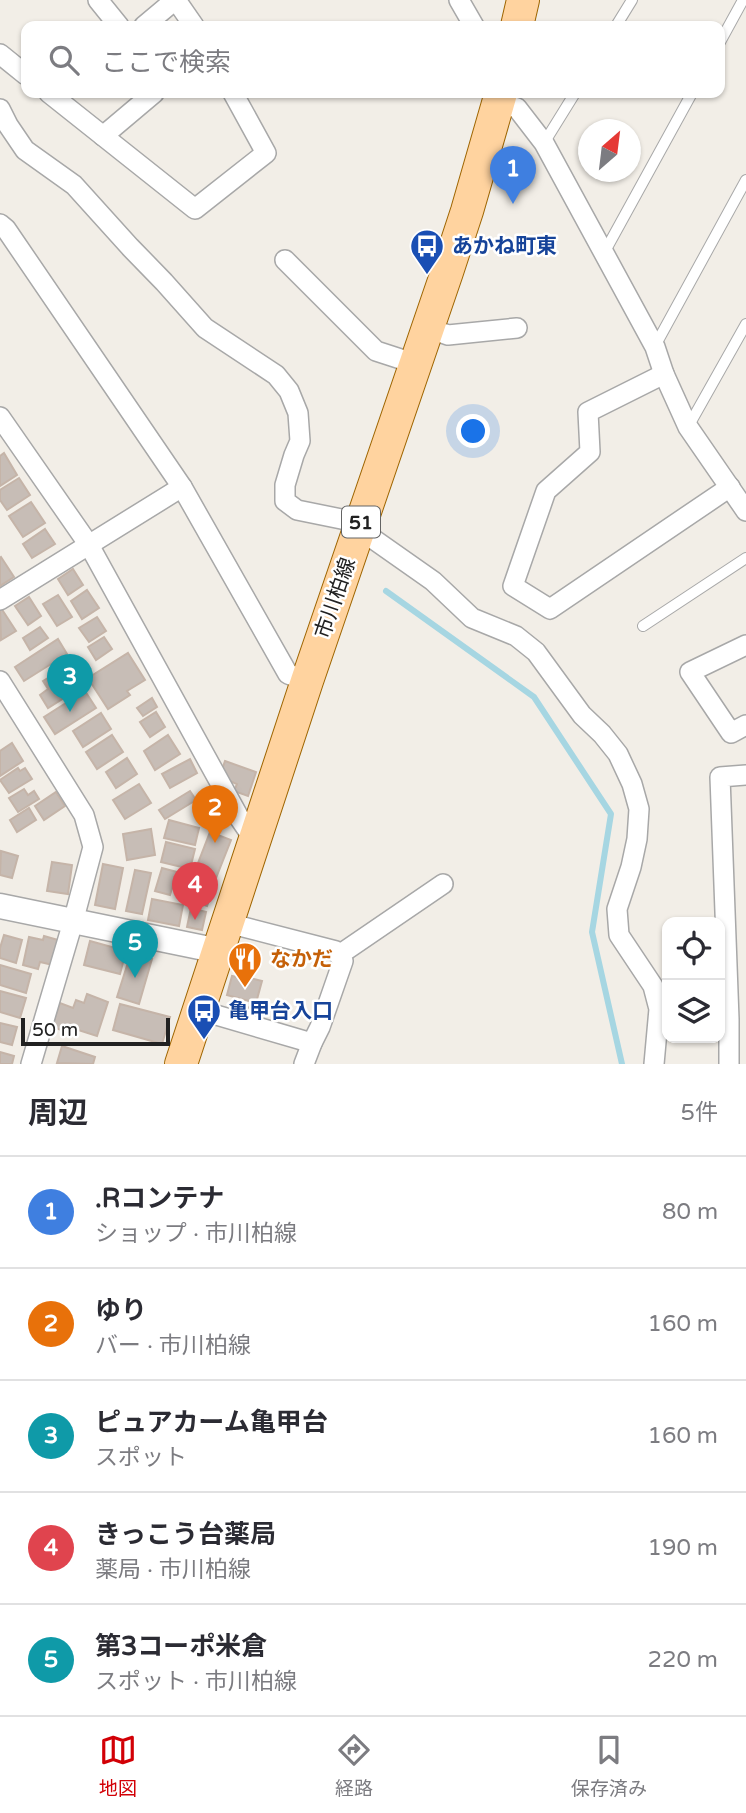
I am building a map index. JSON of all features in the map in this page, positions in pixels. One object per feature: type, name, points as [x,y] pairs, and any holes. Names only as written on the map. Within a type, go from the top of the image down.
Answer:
[{"type":"main road","points":[[518,21],[523,0]]},
{"type":"main road","name":"市川柏線","points":[[181,1064],[307,681],[467,211],[500,98]]},
{"type":"street","points":[[98,0],[115,21]]},
{"type":"street","points":[[150,21],[176,0],[191,21]]},
{"type":"street","points":[[459,0],[471,21]]},
{"type":"street","points":[[0,54],[21,71]]},
{"type":"street","points":[[54,98],[195,209],[266,153],[236,98]]},
{"type":"street","points":[[103,136],[148,98]]},
{"type":"street","points":[[502,98],[517,108],[544,143],[654,346],[688,427],[708,459],[741,498],[550,609],[513,586],[546,491],[590,452],[588,412],[664,374]]},
{"type":"street","points":[[0,109],[25,150],[74,185],[205,328],[276,374],[289,391],[298,413],[300,441],[293,455],[285,485],[285,501],[297,510],[360,526],[433,581],[472,618],[516,636],[536,652],[582,715],[618,754],[632,784],[639,809],[635,849],[617,909],[619,935],[653,986],[659,1009],[654,1064]]},
{"type":"street","points":[[2,229],[182,487],[288,674],[307,681]]},
{"type":"street","points":[[285,260],[376,351],[416,363]]},
{"type":"street","points":[[428,328],[448,335],[517,328]]},
{"type":"street","points":[[0,417],[89,544],[233,807],[255,841]]},
{"type":"street","points":[[0,600],[182,487]]},
{"type":"street","points":[[746,645],[690,672],[731,733],[746,724]]},
{"type":"street","points":[[0,681],[84,815],[93,847],[31,1064]]},
{"type":"street","points":[[729,1064],[737,1018],[720,777],[746,775]]},
{"type":"street","points":[[339,955],[443,884]]},
{"type":"street","points":[[0,906],[73,922],[336,951],[343,961],[304,1064]]},
{"type":"street","points":[[199,1010],[312,1043]]},
{"type":"lane","points":[[619,21],[632,0]]},
{"type":"lane","points":[[725,33],[743,0]]},
{"type":"lane","points":[[544,143],[572,98]]},
{"type":"lane","points":[[603,253],[689,98]]},
{"type":"lane","points":[[654,346],[746,180]]},
{"type":"lane","points":[[688,427],[746,324]]},
{"type":"lane","points":[[643,626],[746,558]]},
{"type":"building","points":[[4,453],[17,475],[0,486],[0,456]]},
{"type":"building","points":[[19,478],[30,495],[7,510],[0,500],[0,490]]},
{"type":"building","points":[[31,502],[45,523],[23,537],[9,516]]},
{"type":"building","points":[[45,529],[55,544],[32,558],[23,544]]},
{"type":"building","points":[[0,558],[14,577],[0,586]]},
{"type":"building","points":[[73,569],[83,585],[68,595],[58,579]]},
{"type":"building","points":[[87,590],[99,608],[82,619],[71,601]]},
{"type":"building","points":[[58,595],[72,617],[57,626],[43,604]]},
{"type":"building","points":[[29,597],[41,616],[28,625],[15,606]]},
{"type":"building","points":[[0,609],[16,631],[1,640]]},
{"type":"building","points":[[97,617],[106,631],[89,642],[79,628]]},
{"type":"building","points":[[40,627],[48,638],[30,650],[23,638]]},
{"type":"building","points":[[104,637],[112,649],[96,660],[88,647]]},
{"type":"building","points":[[58,639],[67,654],[24,681],[15,667]]},
{"type":"building","points":[[128,653],[145,680],[127,691],[130,695],[108,709],[88,678]]},
{"type":"building","points":[[69,665],[83,686],[48,708],[40,695],[48,689],[43,681]]},
{"type":"building","points":[[85,691],[96,708],[55,734],[44,717]]},
{"type":"building","points":[[152,698],[157,707],[143,716],[137,708]]},
{"type":"building","points":[[156,712],[165,727],[150,737],[140,722]]},
{"type":"building","points":[[101,713],[111,729],[83,747],[73,731]]},
{"type":"building","points":[[112,735],[123,752],[97,769],[86,752]]},
{"type":"building","points":[[168,735],[180,754],[155,770],[144,751]]},
{"type":"building","points":[[12,743],[23,761],[0,776],[0,751]]},
{"type":"building","points":[[127,758],[137,774],[116,788],[106,772]]},
{"type":"building","points":[[190,759],[197,773],[170,788],[162,774]]},
{"type":"building","points":[[225,761],[256,772],[248,796],[234,791],[237,784],[227,780],[222,770]]},
{"type":"building","points":[[18,768],[20,771],[25,768],[32,779],[9,793],[0,780]]},
{"type":"building","points":[[139,784],[151,803],[125,819],[113,800]]},
{"type":"building","points":[[24,789],[28,795],[34,791],[39,799],[18,812],[9,798]]},
{"type":"building","points":[[190,791],[196,800],[165,819],[159,810]]},
{"type":"building","points":[[56,792],[65,806],[44,820],[35,806]]},
{"type":"building","points":[[29,808],[36,820],[17,832],[10,820]]},
{"type":"building","points":[[169,820],[199,828],[195,845],[164,838]]},
{"type":"building","points":[[151,829],[155,855],[127,860],[123,834]]},
{"type":"building","points":[[210,832],[231,840],[216,878],[195,871]]},
{"type":"building","points":[[166,842],[195,849],[190,869],[161,862]]},
{"type":"building","points":[[1,851],[18,856],[12,878],[0,875]]},
{"type":"building","points":[[52,862],[72,865],[68,894],[47,891]]},
{"type":"building","points":[[103,864],[123,868],[115,909],[95,905]]},
{"type":"building","points":[[162,868],[177,872],[170,895],[155,891]]},
{"type":"building","points":[[135,870],[151,873],[142,914],[126,911]]},
{"type":"building","points":[[182,878],[213,889],[207,906],[176,895]]},
{"type":"building","points":[[152,899],[183,905],[179,926],[148,920]]},
{"type":"building","points":[[191,908],[206,912],[202,930],[187,927]]},
{"type":"building","points":[[4,935],[22,940],[16,963],[0,958]]},
{"type":"building","points":[[44,936],[58,940],[53,965],[40,962],[38,969],[23,965],[29,937],[43,940]]},
{"type":"building","points":[[90,941],[126,951],[120,974],[84,965]]},
{"type":"building","points":[[131,953],[152,959],[139,1004],[117,997]]},
{"type":"building","points":[[0,965],[31,974],[26,993],[0,985]]},
{"type":"building","points":[[232,976],[262,981],[256,1003],[227,995]]},
{"type":"building","points":[[0,991],[26,998],[20,1018],[0,1012]]},
{"type":"building","points":[[87,994],[108,1002],[97,1036],[69,1027],[68,1032],[52,1027],[60,1003],[73,1008],[76,1000],[84,1003]]},
{"type":"building","points":[[234,1003],[253,1009],[250,1018],[232,1013]]},
{"type":"building","points":[[120,1004],[170,1017],[162,1044],[113,1030]]},
{"type":"building","points":[[0,1023],[17,1027],[12,1045],[0,1042]]},
{"type":"building","points":[[62,1046],[95,1057],[93,1064],[57,1063]]},
{"type":"building","points":[[0,1052],[14,1056],[12,1064],[0,1064]]},
{"type":"waterway","points":[[386,591],[534,697],[611,814],[592,932],[622,1064]]},
{"type":"place","name":".Rコンテナ","points":[[513,204]]},
{"type":"place","name":"あかね町東","points":[[427,276]]},
{"type":"place","name":"ピュアカーム亀甲台","points":[[70,712]]},
{"type":"place","name":"ゆり","points":[[215,843]]},
{"type":"place","name":"きっこう台薬局","points":[[195,920]]},
{"type":"place","name":"第3コーポ米倉","points":[[135,978]]},
{"type":"place","name":"なかだ","points":[[245,989]]},
{"type":"place","name":"亀甲台入口","points":[[204,1041]]}]
